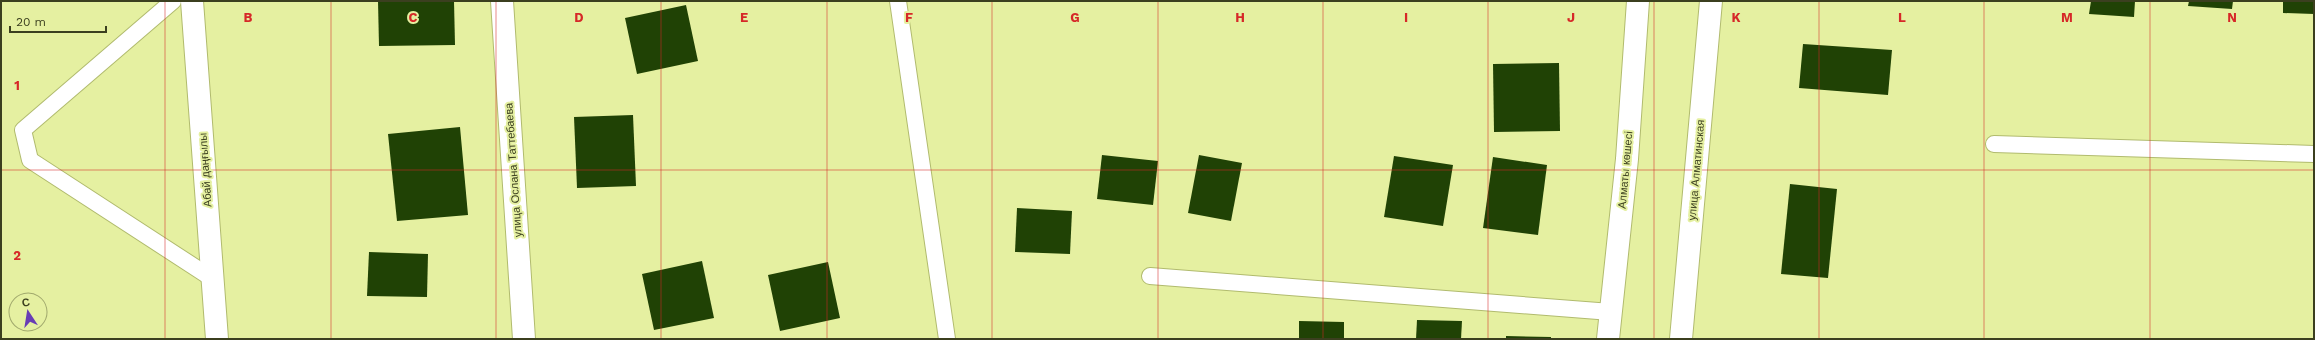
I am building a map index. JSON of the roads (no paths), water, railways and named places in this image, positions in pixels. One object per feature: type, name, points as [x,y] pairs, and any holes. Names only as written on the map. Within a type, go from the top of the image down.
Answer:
[{"type":"street","name":"Абай даңғылы","points":[[192,1],[217,339]]},
{"type":"street","name":"улица Ослана Таттебаева","points":[[502,1],[524,339]]},
{"type":"street","name":"Алматы көшесі","points":[[1608,339],[1628,159],[1638,1]]},
{"type":"street","name":"улица Алматинская","points":[[1681,339],[1711,1]]},
{"type":"lane","points":[[173,1],[24,130],[30,160],[213,279]]},
{"type":"lane","points":[[898,1],[947,339]]},
{"type":"lane","points":[[1994,144],[2314,154]]},
{"type":"lane","points":[[1150,276],[1611,312]]}]
